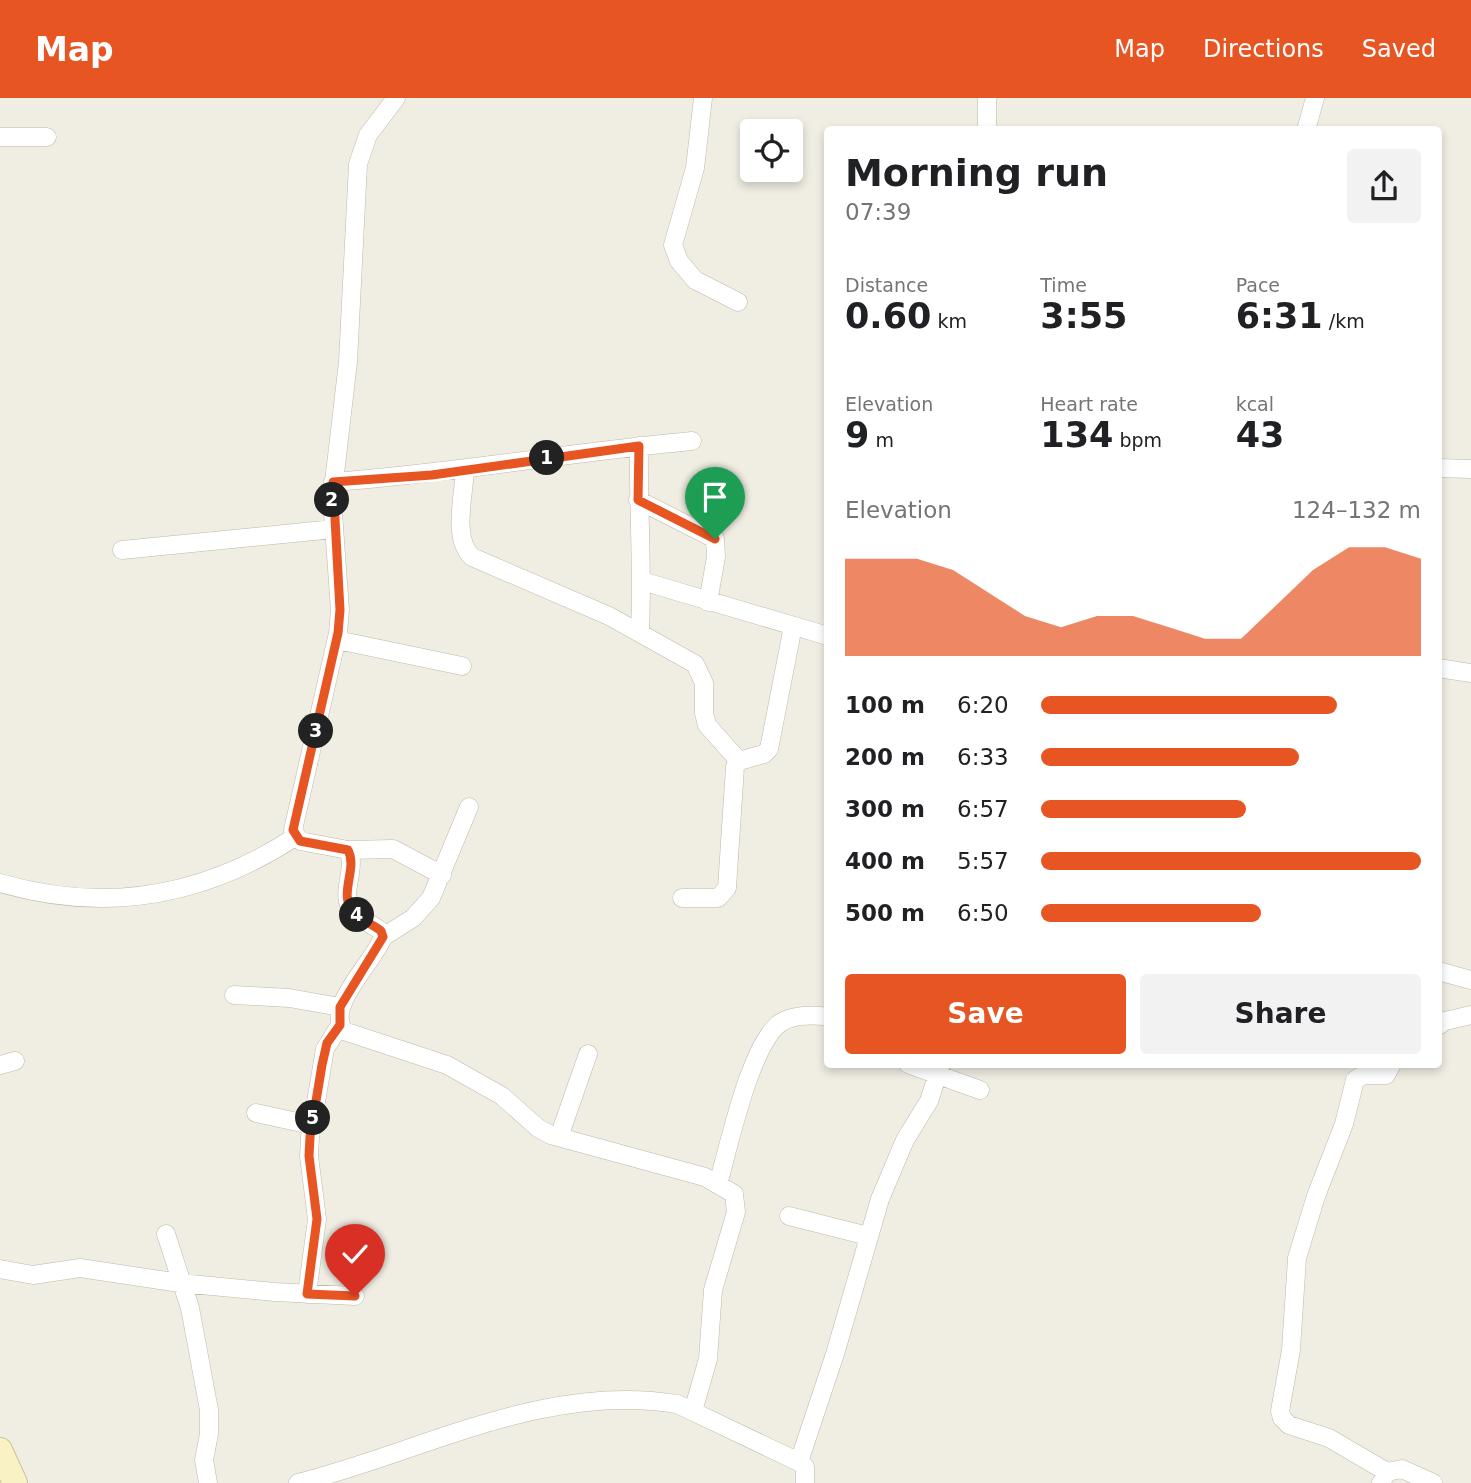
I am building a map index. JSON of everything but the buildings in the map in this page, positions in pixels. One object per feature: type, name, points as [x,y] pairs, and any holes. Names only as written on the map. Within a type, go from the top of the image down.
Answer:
[{"type":"main road","points":[[0,1450],[15,1483]]},
{"type":"street","points":[[295,837],[294,820],[337,640],[340,610],[333,482],[348,362],[358,164],[368,135],[396,98]]},
{"type":"street","points":[[703,98],[695,168],[673,245],[679,261],[695,280],[738,302]]},
{"type":"street","points":[[987,98],[987,126]]},
{"type":"street","points":[[1307,126],[1315,98]]},
{"type":"street","points":[[0,137],[47,137]]},
{"type":"street","points":[[333,482],[465,470],[692,441]]},
{"type":"street","points":[[639,446],[638,500],[642,581],[640,631]]},
{"type":"street","points":[[1442,468],[1471,469]]},
{"type":"street","points":[[465,470],[461,535],[465,551],[640,631],[695,664],[704,683],[704,713],[708,725],[739,761]]},
{"type":"street","points":[[638,500],[715,539],[716,557],[708,601]]},
{"type":"street","points":[[122,550],[334,528]]},
{"type":"street","points":[[642,581],[824,635]]},
{"type":"street","points":[[739,761],[764,754],[769,748],[793,626]]},
{"type":"street","points":[[337,640],[462,666]]},
{"type":"street","points":[[1442,669],[1471,673]]},
{"type":"street","points":[[682,898],[718,898],[727,888],[733,778],[739,761]]},
{"type":"street","points":[[307,1294],[317,1219],[309,1156],[325,1049],[340,1025],[340,1007],[383,937],[422,910],[442,875],[469,807]]},
{"type":"street","points":[[295,837],[312,845],[348,850],[393,849],[442,875]]},
{"type":"street","points":[[0,884],[38,895],[62,898],[144,897],[174,890],[251,864],[295,837]]},
{"type":"street","points":[[348,850],[352,861],[347,898],[350,907],[381,931],[383,937]]},
{"type":"street","points":[[1442,972],[1471,980]]},
{"type":"street","points":[[233,995],[289,998],[340,1007]]},
{"type":"street","points":[[1442,1023],[1471,1015]]},
{"type":"street","points":[[718,1184],[749,1079],[769,1036],[781,1023],[793,1018],[824,1017]]},
{"type":"street","points":[[340,1025],[350,1035],[447,1065],[502,1096],[538,1128],[559,1137],[674,1167],[718,1184],[734,1194],[736,1212],[713,1290],[708,1359],[692,1411]]},
{"type":"street","points":[[559,1137],[588,1054]]},
{"type":"street","points":[[1390,1068],[1386,1075],[1363,1075],[1355,1080],[1345,1124],[1316,1196],[1295,1272],[1292,1350],[1280,1411],[1284,1422],[1329,1438],[1384,1477],[1402,1468],[1433,1483]]},
{"type":"street","points":[[799,1462],[835,1354],[868,1236],[905,1140],[929,1101],[940,1070],[980,1090]]},
{"type":"street","points":[[256,1113],[312,1125]]},
{"type":"street","points":[[789,1216],[868,1236]]},
{"type":"street","points":[[166,1234],[190,1308],[209,1410],[209,1434],[204,1460],[208,1483]]},
{"type":"street","points":[[0,1269],[40,1275],[80,1268],[180,1283],[355,1296]]},
{"type":"street","points":[[298,1483],[390,1457],[484,1423],[554,1408],[657,1401],[692,1411],[799,1462],[805,1467],[805,1483]]},
{"type":"route","points":[[355,1296],[307,1294],[317,1219],[309,1156],[310,1137],[325,1049],[340,1025],[340,1007],[383,937],[381,931],[350,907],[347,898],[352,861],[348,850],[300,841],[293,830],[338,633],[340,610],[333,482],[432,475],[591,450],[639,446],[638,500],[715,539]]}]
